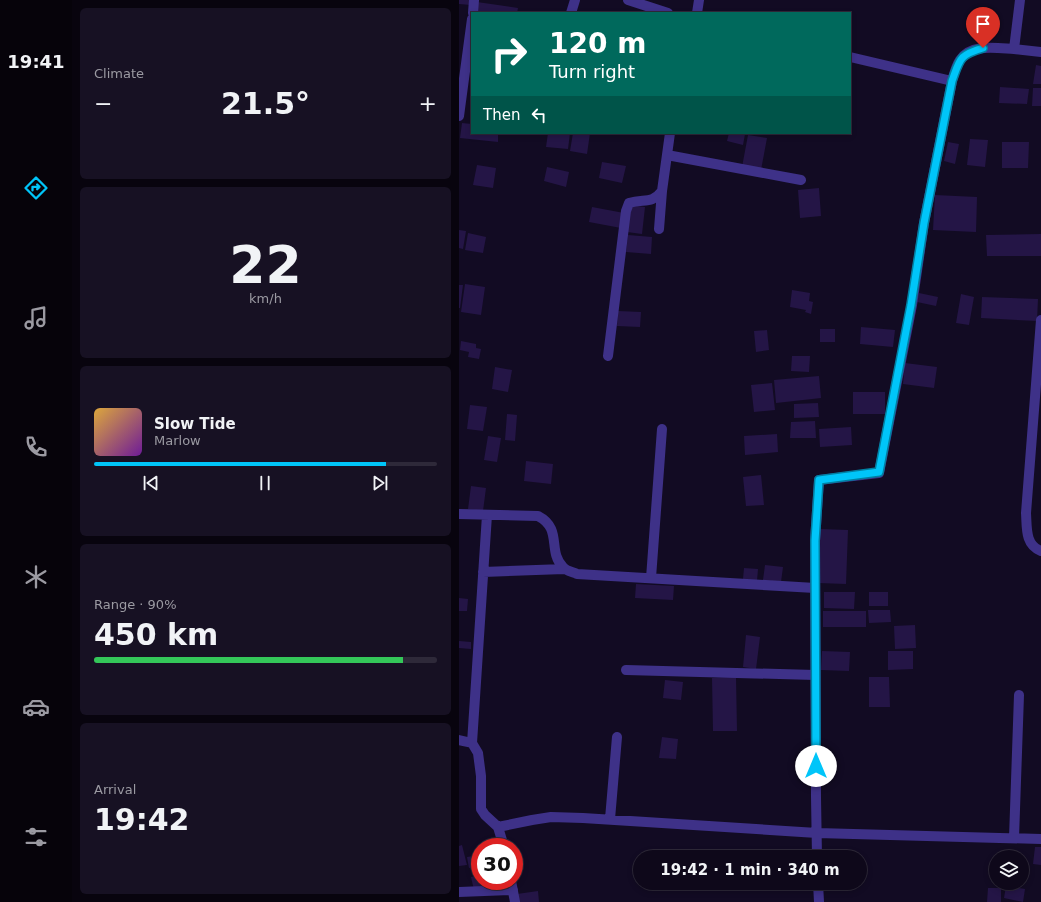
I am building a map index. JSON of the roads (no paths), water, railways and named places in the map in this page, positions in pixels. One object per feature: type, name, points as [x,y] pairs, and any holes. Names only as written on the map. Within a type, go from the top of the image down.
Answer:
[{"type":"street","points":[[473,12],[474,0]]},
{"type":"street","points":[[571,12],[575,0]]},
{"type":"street","points":[[628,0],[665,12]]},
{"type":"street","points":[[697,12],[699,0]]},
{"type":"street","points":[[1014,49],[1020,0]]},
{"type":"street","points":[[459,116],[469,63],[471,33]]},
{"type":"street","points":[[817,850],[815,541],[819,480],[879,472],[911,305],[924,223],[952,81],[960,59],[970,52],[983,48],[1041,52]]},
{"type":"street","points":[[851,57],[952,81]]},
{"type":"street","points":[[659,228],[662,191],[670,134]]},
{"type":"street","points":[[667,156],[801,180]]},
{"type":"street","points":[[608,356],[626,211],[629,203],[637,200],[651,200],[656,198],[662,191]]},
{"type":"street","points":[[1041,320],[1026,513],[1029,540],[1032,546],[1041,551]]},
{"type":"street","points":[[651,578],[662,429]]},
{"type":"street","points":[[459,514],[538,516],[546,520],[552,528],[557,559],[564,569]]},
{"type":"street","points":[[487,515],[472,742],[478,753],[481,776],[481,809],[485,815],[498,827],[501,838]]},
{"type":"street","points":[[483,572],[564,569],[577,574],[815,588]]},
{"type":"street","points":[[625,670],[815,675]]},
{"type":"street","points":[[1014,838],[1019,695]]},
{"type":"street","points":[[610,819],[617,737]]},
{"type":"street","points":[[459,740],[472,742]]},
{"type":"street","points":[[498,827],[551,817],[610,819],[817,833],[1041,839]]},
{"type":"street","points":[[459,892],[474,890]]},
{"type":"street","points":[[513,890],[515,902]]},
{"type":"street","points":[[818,890],[819,902]]}]
